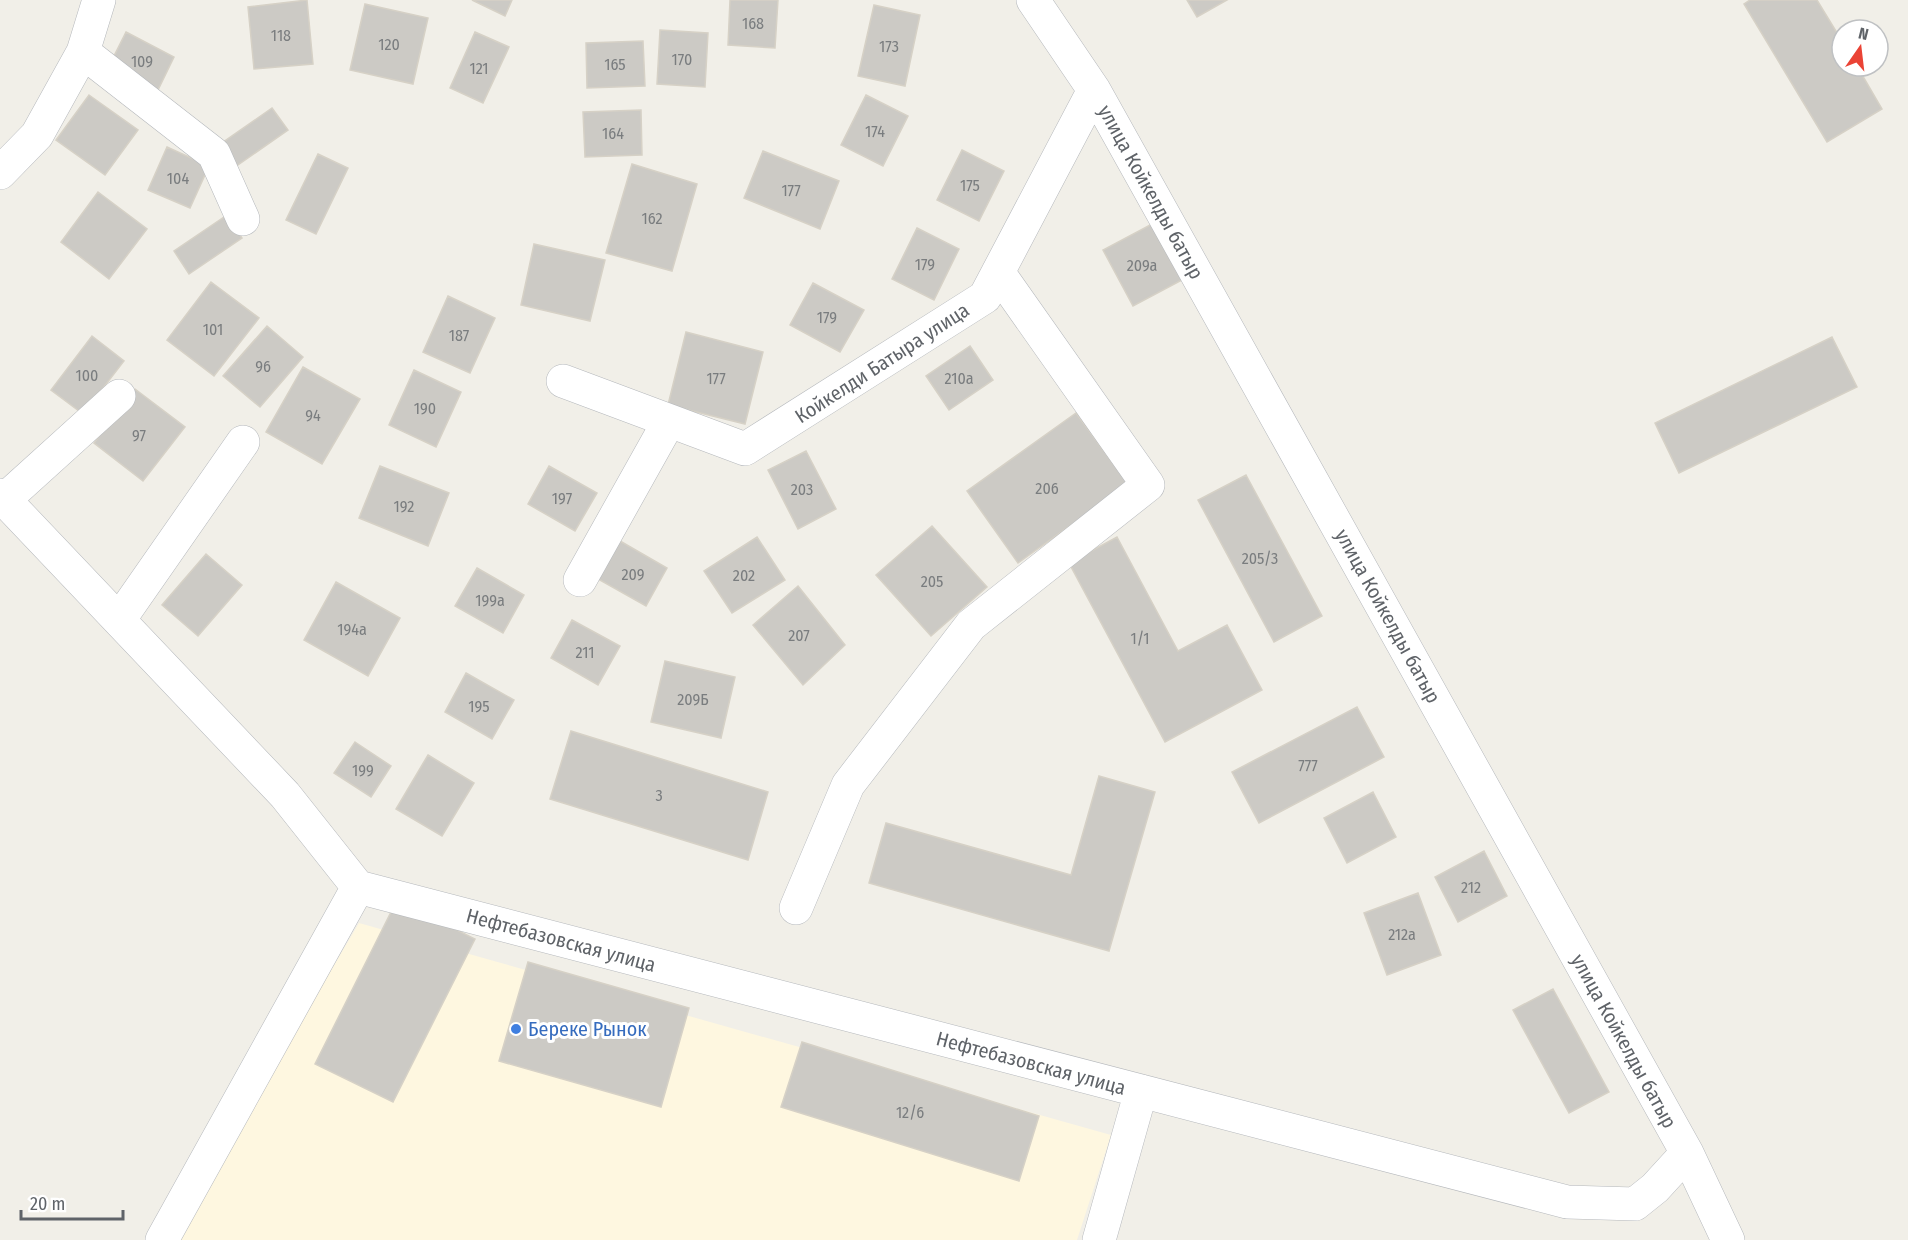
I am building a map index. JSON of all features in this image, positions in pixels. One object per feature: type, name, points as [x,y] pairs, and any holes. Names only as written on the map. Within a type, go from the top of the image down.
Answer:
[{"type":"street","points":[[0,173],[37,135],[83,52],[99,0]]},
{"type":"street","name":"улица Койкелды батыр","points":[[1033,0],[1094,90],[1687,1153],[1728,1240]]},
{"type":"street","points":[[83,52],[214,154],[243,219]]},
{"type":"street","name":"Койкелди Батыра улица","points":[[563,381],[745,449],[985,297],[1094,90]]},
{"type":"street","points":[[796,908],[848,785],[971,625],[1148,485],[998,272]]},
{"type":"street","points":[[119,396],[2,498],[285,795],[358,887],[162,1240]]},
{"type":"street","points":[[580,580],[669,421]]},
{"type":"street","points":[[119,620],[243,442]]},
{"type":"street","name":"Нефтебазовская улица","points":[[358,887],[1567,1202],[1635,1204],[1655,1188],[1687,1153]]},
{"type":"street","points":[[1099,1240],[1141,1091]]},
{"type":"shaded area","name":"Береке Рынок","points":[[359,923],[1111,1135],[1077,1240],[171,1240]]},
{"type":"building","points":[[307,0],[313,64],[254,69],[248,7]]},
{"type":"building","points":[[472,0],[512,0],[505,16]]},
{"type":"building","points":[[730,0],[778,0],[775,48],[728,45]]},
{"type":"building","points":[[1187,0],[1227,0],[1197,17]]},
{"type":"building","points":[[1750,0],[1817,0],[1830,21],[1830,78],[1864,78],[1882,109],[1827,142],[1744,4]]},
{"type":"building","points":[[365,4],[428,18],[413,84],[350,70]]},
{"type":"building","points":[[874,5],[920,15],[905,86],[858,76]]},
{"type":"building","points":[[660,30],[708,33],[705,87],[657,84]]},
{"type":"building","points":[[126,32],[174,57],[158,90],[109,66]]},
{"type":"building","points":[[475,32],[509,47],[483,103],[450,88]]},
{"type":"building","points":[[643,41],[645,86],[587,88],[586,43]]},
{"type":"building","points":[[89,95],[138,130],[105,175],[56,140]]},
{"type":"building","points":[[866,95],[908,116],[883,166],[841,145]]},
{"type":"building","points":[[272,108],[288,130],[235,167],[219,145]]},
{"type":"building","points":[[641,110],[642,155],[585,157],[583,112]]},
{"type":"building","points":[[167,147],[209,166],[190,208],[148,190]]},
{"type":"building","points":[[962,150],[1004,171],[979,221],[937,200]]},
{"type":"building","points":[[763,151],[839,181],[820,229],[744,198]]},
{"type":"building","points":[[318,154],[348,168],[316,234],[286,220]]},
{"type":"building","points":[[632,164],[697,184],[672,271],[606,253]]},
{"type":"building","points":[[98,192],[147,229],[109,279],[61,242]]},
{"type":"building","points":[[227,215],[242,238],[189,274],[174,251]]},
{"type":"building","points":[[1152,224],[1182,280],[1133,306],[1103,250]]},
{"type":"building","points":[[917,228],[959,249],[934,300],[892,279]]},
{"type":"building","points":[[534,244],[605,260],[590,321],[521,305]]},
{"type":"building","points":[[211,282],[259,318],[214,376],[167,340]]},
{"type":"building","points":[[813,283],[864,310],[840,352],[790,325]]},
{"type":"building","points":[[448,296],[495,318],[470,373],[423,352]]},
{"type":"building","points":[[267,326],[303,357],[260,407],[223,376]]},
{"type":"building","points":[[686,332],[763,352],[745,424],[668,405]]},
{"type":"building","points":[[92,336],[124,361],[83,414],[51,390]]},
{"type":"building","points":[[1832,337],[1857,387],[1679,473],[1655,423]]},
{"type":"building","points":[[970,346],[993,380],[949,410],[926,376]]},
{"type":"building","points":[[303,367],[360,399],[322,464],[266,432]]},
{"type":"building","points":[[414,370],[461,392],[436,447],[389,425]]},
{"type":"building","points":[[135,389],[185,427],[143,481],[94,443]]},
{"type":"building","points":[[1076,413],[1128,484],[1018,563],[967,491]]},
{"type":"building","points":[[806,451],[836,509],[798,529],[768,470]]},
{"type":"building","points":[[380,466],[449,493],[428,546],[359,518]]},
{"type":"building","points":[[549,466],[597,493],[575,531],[528,504]]},
{"type":"building","points":[[1246,475],[1322,616],[1274,642],[1198,500]]},
{"type":"building","points":[[932,526],[987,587],[931,636],[876,575]]},
{"type":"building","points":[[757,537],[785,580],[732,613],[704,571]]},
{"type":"building","points":[[1117,537],[1178,651],[1227,625],[1262,690],[1165,742],[1069,563]]},
{"type":"building","points":[[620,541],[667,568],[646,606],[598,579]]},
{"type":"building","points":[[206,554],[242,585],[198,636],[162,605]]},
{"type":"building","points":[[477,568],[524,595],[503,633],[455,606]]},
{"type":"building","points":[[336,582],[400,618],[368,676],[304,640]]},
{"type":"building","points":[[798,586],[845,645],[803,685],[753,625]]},
{"type":"building","points":[[572,620],[620,646],[598,685],[551,658]]},
{"type":"building","points":[[665,661],[735,677],[721,738],[651,722]]},
{"type":"building","points":[[466,673],[514,700],[492,739],[445,712]]},
{"type":"building","points":[[1357,707],[1384,757],[1259,823],[1232,772]]},
{"type":"building","points":[[571,731],[768,792],[748,860],[550,799]]},
{"type":"building","points":[[355,742],[391,766],[371,797],[334,773]]},
{"type":"building","points":[[428,755],[474,783],[442,836],[396,809]]},
{"type":"building","points":[[1099,776],[1155,792],[1109,951],[869,883],[886,823],[1071,875]]},
{"type":"building","points":[[1373,792],[1396,837],[1347,863],[1324,818]]},
{"type":"building","points":[[1484,851],[1507,896],[1458,922],[1435,877]]},
{"type":"building","points":[[1418,893],[1441,955],[1387,975],[1364,913]]},
{"type":"building","points":[[397,900],[475,939],[393,1102],[315,1064]]},
{"type":"building","points":[[528,962],[689,1008],[661,1107],[499,1061]]},
{"type":"building","points":[[1553,989],[1609,1092],[1569,1113],[1513,1010]]},
{"type":"building","points":[[802,1042],[1039,1116],[1019,1181],[781,1107]]},
{"type":"place","name":"Береке Рынок","points":[[516,1029]]}]
